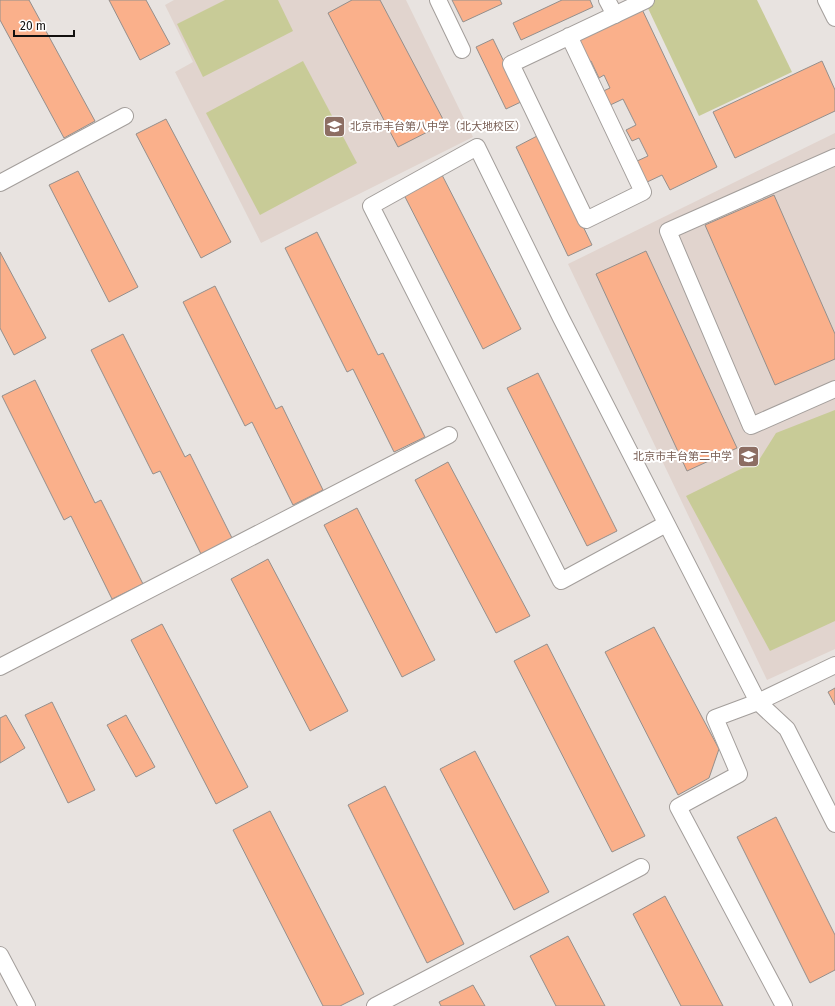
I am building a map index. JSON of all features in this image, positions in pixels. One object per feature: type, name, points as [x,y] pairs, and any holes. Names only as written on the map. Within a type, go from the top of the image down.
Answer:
[{"type":"street","points":[[438,0],[462,50]]},
{"type":"street","points":[[607,0],[615,15]]},
{"type":"street","points":[[569,36],[644,192],[586,220],[511,64],[569,36],[646,0]]},
{"type":"street","points":[[826,0],[835,18]]},
{"type":"street","points":[[0,183],[125,116]]},
{"type":"street","points":[[666,524],[561,581],[371,206],[477,147],[561,318],[758,702],[787,729],[835,824]]},
{"type":"street","points":[[835,157],[668,231],[751,426],[835,389]]},
{"type":"street","points":[[0,667],[449,435]]},
{"type":"street","points":[[784,1006],[678,807],[739,774],[715,718],[758,702],[835,665]]},
{"type":"street","points":[[374,1006],[641,867]]},
{"type":"street","points":[[0,955],[27,1006]]},
{"type":"shaded area","name":"北京市丰台第八中学（北大地校区）","points":[[174,0],[406,0],[473,137],[261,243],[175,72],[193,62],[165,5]]},
{"type":"shaded area","name":"北京市丰台第二中学","points":[[835,133],[835,649],[767,680],[568,264]]},
{"type":"green space","points":[[225,0],[278,0],[293,31],[203,77],[177,24]]},
{"type":"green space","points":[[654,0],[757,0],[792,72],[699,116],[646,4]]},
{"type":"green space","points":[[303,61],[357,163],[260,215],[206,113]]},
{"type":"green space","points":[[835,410],[835,621],[770,651],[686,496],[759,460],[776,433]]},
{"type":"building","points":[[0,0],[29,0],[95,121],[64,138],[0,20]]},
{"type":"building","points":[[109,0],[146,0],[170,44],[140,60]]},
{"type":"building","points":[[352,0],[380,0],[445,123],[398,147],[328,13]]},
{"type":"building","points":[[452,0],[500,0],[502,4],[463,22]]},
{"type":"building","points":[[562,0],[590,0],[593,7],[521,40],[513,23]]},
{"type":"building","points":[[640,5],[717,167],[670,190],[662,175],[645,183],[635,162],[648,156],[639,138],[632,141],[626,130],[636,125],[623,99],[606,107],[599,93],[610,88],[604,75],[599,78],[591,61],[589,62],[575,35]]},
{"type":"building","points":[[493,39],[523,101],[506,109],[476,47]]},
{"type":"building","points":[[822,61],[835,90],[835,111],[735,158],[713,112]]},
{"type":"building","points":[[166,119],[231,242],[201,258],[136,134]]},
{"type":"building","points":[[539,135],[592,245],[568,256],[516,147]]},
{"type":"building","points":[[78,171],[138,287],[109,302],[49,185]]},
{"type":"building","points":[[441,173],[521,329],[483,349],[403,193]]},
{"type":"building","points":[[774,195],[835,334],[835,359],[775,385],[705,225]]},
{"type":"building","points":[[317,232],[378,355],[383,353],[425,437],[394,452],[353,369],[347,372],[285,248]]},
{"type":"building","points":[[646,251],[737,448],[687,471],[596,274]]},
{"type":"building","points":[[0,252],[46,338],[14,355],[0,328]]},
{"type":"building","points":[[215,286],[276,409],[282,406],[323,490],[293,505],[252,422],[245,426],[183,302]]},
{"type":"building","points":[[123,334],[185,457],[190,454],[232,538],[201,554],[160,471],[153,474],[91,350]]},
{"type":"building","points":[[538,373],[617,531],[587,546],[507,388]]},
{"type":"building","points":[[35,380],[95,503],[101,500],[143,584],[112,599],[71,516],[64,520],[2,396]]},
{"type":"building","points":[[448,462],[530,616],[496,633],[415,480]]},
{"type":"building","points":[[357,508],[435,660],[402,677],[324,525]]},
{"type":"building","points":[[268,559],[348,711],[310,731],[231,579]]},
{"type":"building","points":[[162,624],[248,787],[216,804],[131,640]]},
{"type":"building","points":[[654,627],[719,749],[709,778],[678,795],[605,652]]},
{"type":"building","points":[[547,644],[645,836],[612,852],[514,661]]},
{"type":"building","points":[[835,688],[835,705],[828,692]]},
{"type":"building","points":[[52,702],[95,790],[68,803],[25,715]]},
{"type":"building","points":[[6,715],[25,748],[0,763],[0,718]]},
{"type":"building","points":[[126,715],[155,767],[136,777],[107,725]]},
{"type":"building","points":[[475,751],[549,892],[514,910],[440,769]]},
{"type":"building","points":[[385,786],[464,944],[427,963],[348,805]]},
{"type":"building","points":[[270,811],[364,994],[340,1006],[323,1006],[233,830]]},
{"type":"building","points":[[776,817],[835,935],[835,970],[810,983],[737,837]]},
{"type":"building","points":[[665,896],[723,1006],[681,1006],[633,914]]},
{"type":"building","points":[[568,936],[605,1006],[556,1006],[530,956]]},
{"type":"building","points":[[473,985],[485,1006],[441,1006],[439,1002]]},
{"type":"place","name":"北京市丰台第八中学（北大地校区）","points":[[335,126]]},
{"type":"place","name":"北京市丰台第二中学","points":[[748,456]]}]
